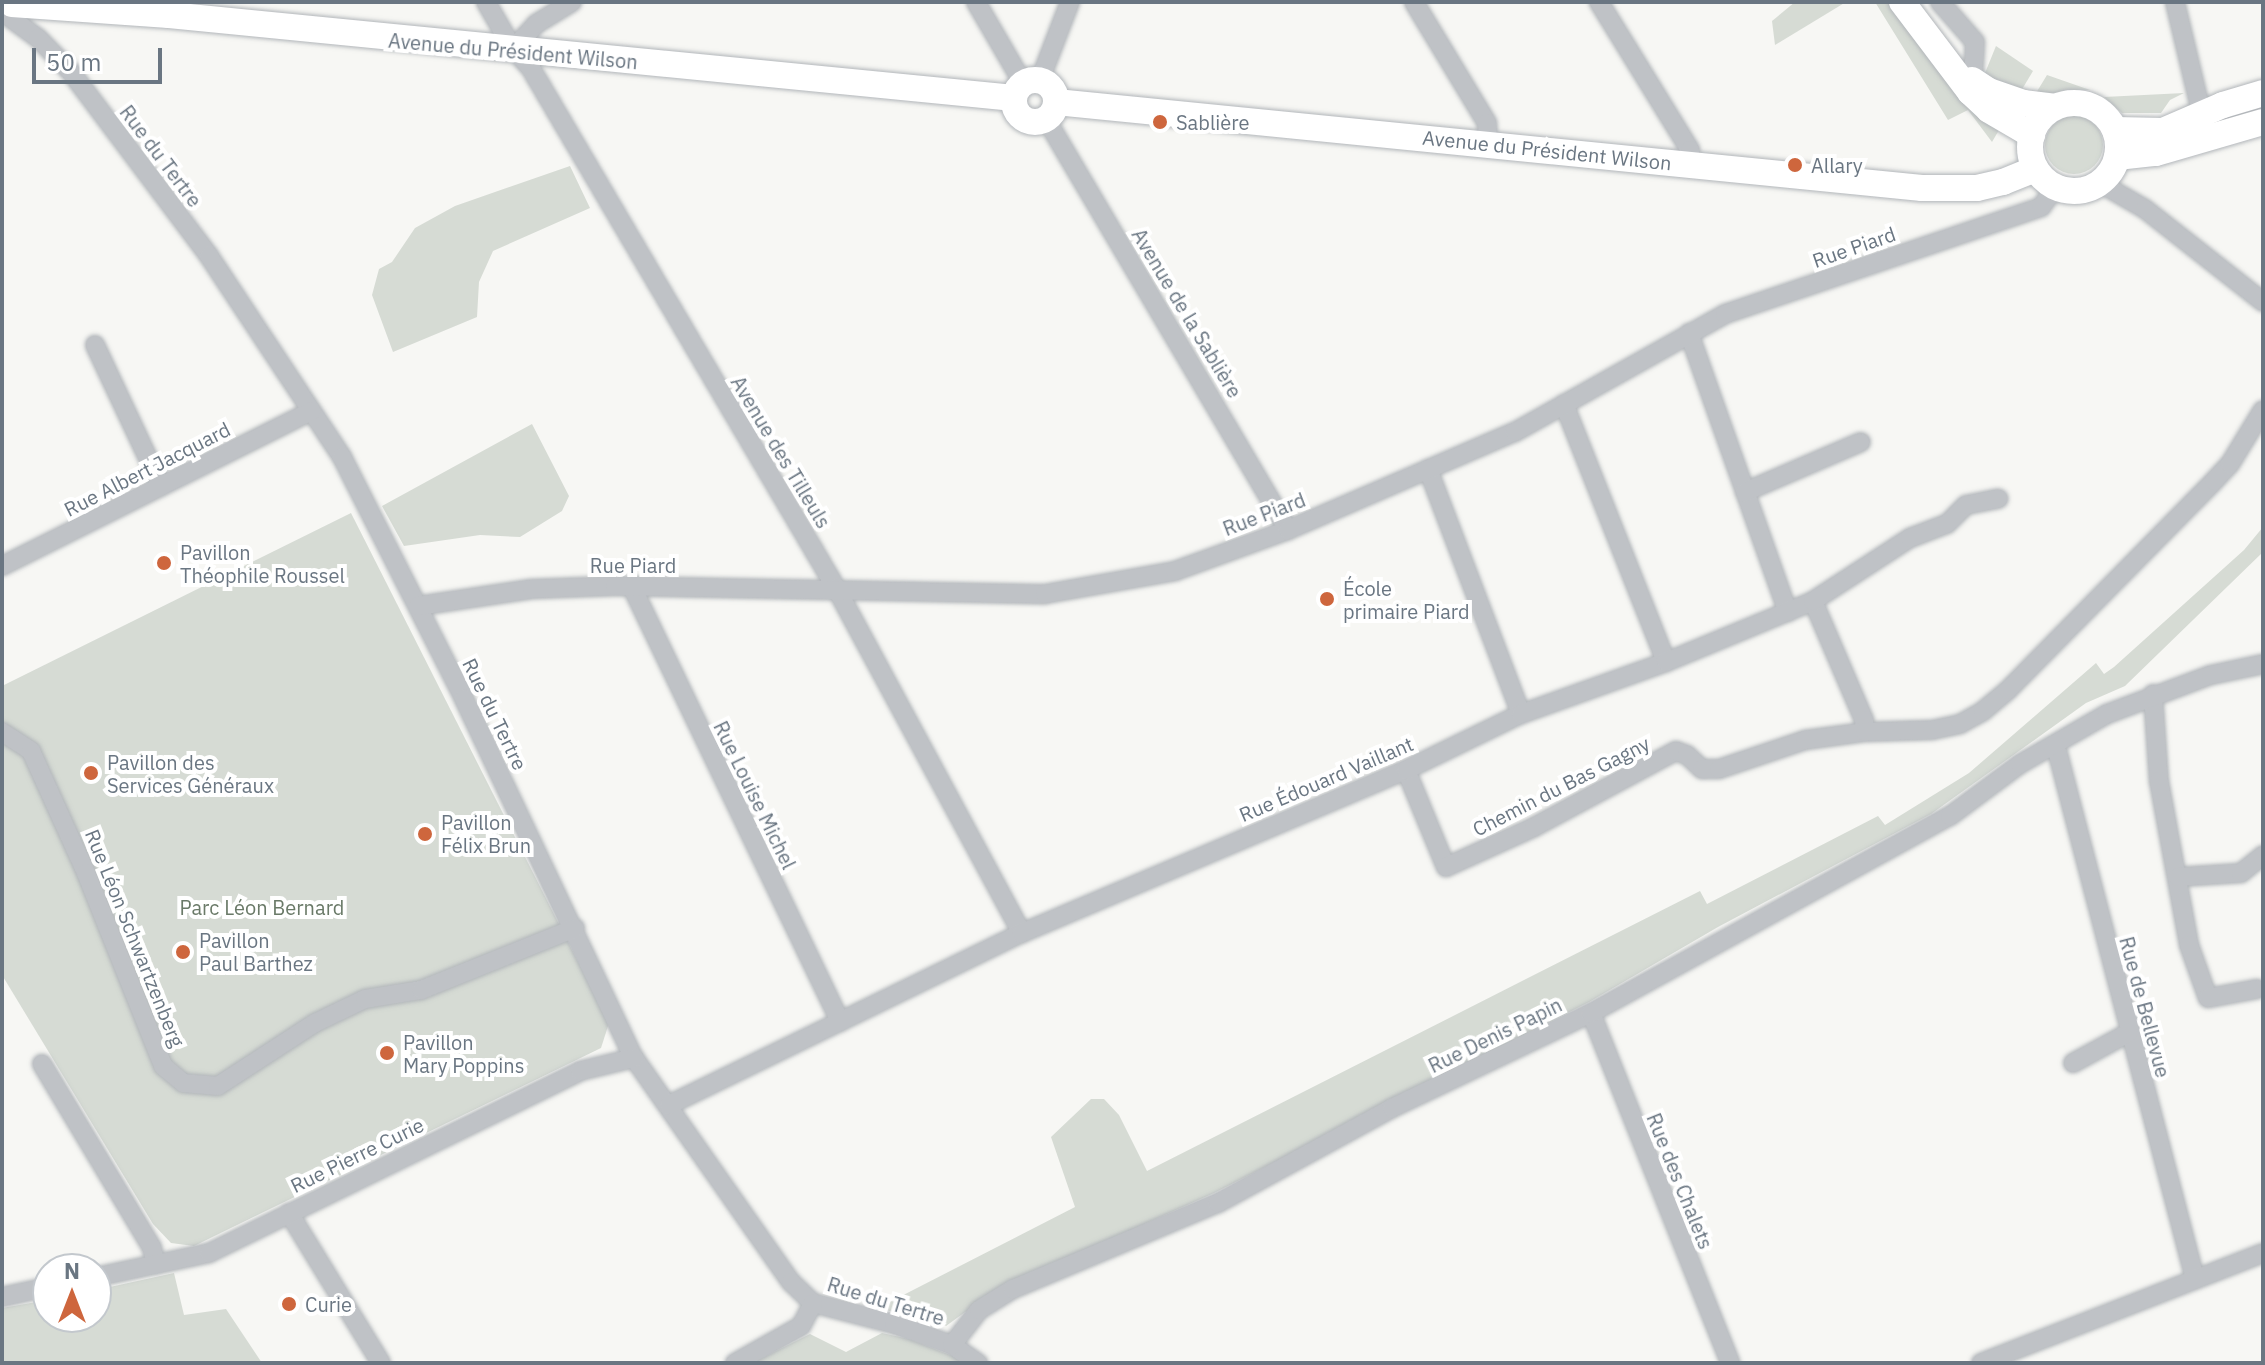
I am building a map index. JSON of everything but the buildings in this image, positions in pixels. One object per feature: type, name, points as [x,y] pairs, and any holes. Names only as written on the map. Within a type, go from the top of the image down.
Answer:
[{"type":"street","name":"Avenue des Tilleuls","points":[[486,2],[513,49],[530,67],[836,588],[1022,933]]},
{"type":"street","points":[[513,49],[536,24],[572,2]]},
{"type":"street","points":[[976,2],[1026,87]]},
{"type":"street","points":[[1026,87],[1070,2]]},
{"type":"street","points":[[1414,2],[1487,123],[1488,145]]},
{"type":"street","points":[[1599,2],[1690,150],[1689,164]]},
{"type":"street","points":[[1902,2],[1949,66],[1989,110],[2032,135]]},
{"type":"street","points":[[1940,2],[1975,42],[1973,81]]},
{"type":"street","points":[[2175,2],[2202,115]]},
{"type":"street","name":"Avenue du Président Wilson","points":[[9,11],[81,7],[513,49],[1026,87],[1020,117],[1033,122],[1051,111],[1488,145],[1922,188],[1977,188],[2035,169]]},
{"type":"street","name":"Rue du Tertre","points":[[9,11],[71,72],[209,256],[342,457],[575,928],[634,1058],[791,1282],[813,1303],[894,1324],[952,1345],[978,1363]]},
{"type":"street","points":[[1949,66],[1989,91],[2023,103],[2054,107],[2072,102],[2091,106],[2105,115],[2115,130],[2117,157],[2100,183],[2070,191],[2056,187],[2035,169],[2031,155],[2032,135],[2039,120],[2054,107]]},
{"type":"street","points":[[1026,87],[1052,89],[1051,111]]},
{"type":"street","points":[[2115,130],[2163,131],[2263,93]]},
{"type":"street","name":"Avenue de la Sablière","points":[[1051,111],[1288,530]]},
{"type":"street","points":[[2117,157],[2156,153],[2263,122]]},
{"type":"street","points":[[2100,183],[2145,209],[2263,302]]},
{"type":"street","name":"Rue Piard","points":[[418,606],[532,589],[632,587],[836,588],[1045,594],[1175,571],[1288,530],[1515,432],[1725,314],[2041,207],[2056,187]]},
{"type":"street","points":[[1689,333],[1788,612]]},
{"type":"street","points":[[95,345],[161,486]]},
{"type":"street","points":[[1564,404],[1666,662]]},
{"type":"street","name":"Chemin du Bas Gagny","points":[[1406,770],[1446,867],[1534,827],[1676,751],[1687,755],[1702,769],[1719,769],[1805,740],[1865,732],[1932,730],[1960,724],[1983,711],[2008,690],[2230,464],[2263,410]]},
{"type":"street","name":"Rue Albert Jacquard","points":[[2,566],[311,411]]},
{"type":"street","points":[[1745,492],[1861,442]]},
{"type":"street","points":[[1428,469],[1521,714]]},
{"type":"street","name":"Rue Édouard Vaillant","points":[[669,1105],[1022,933],[1406,770],[1521,714],[1666,662],[1813,601],[1910,538],[1947,524],[1966,505],[1998,499]]},
{"type":"street","name":"Rue Louise Michel","points":[[632,587],[840,1022]]},
{"type":"street","points":[[1813,601],[1864,720],[1865,732]]},
{"type":"street","name":"Rue Denis Papin","points":[[952,1345],[979,1310],[1013,1289],[1218,1203],[1392,1108],[1591,1013],[1950,816],[2020,764],[2107,714],[2153,694],[2263,664]]},
{"type":"street","points":[[2153,694],[2159,781],[2189,945],[2208,998],[2257,989]]},
{"type":"street","name":"Rue Léon Schwartzenberg","points":[[2,732],[31,751],[86,873],[163,1066],[183,1083],[218,1086],[315,1023],[365,999],[421,990],[575,928]]},
{"type":"street","name":"Rue de Bellevue","points":[[2052,746],[2058,754],[2128,1033],[2195,1279]]},
{"type":"street","points":[[2178,877],[2241,873],[2263,855]]},
{"type":"street","name":"Rue des Chalets","points":[[1591,1013],[1730,1363]]},
{"type":"street","points":[[2073,1063],[2128,1033]]},
{"type":"street","name":"Rue Pierre Curie","points":[[112,1274],[209,1253],[580,1071],[634,1058]]},
{"type":"street","points":[[42,1064],[152,1248],[156,1265]]},
{"type":"street","points":[[289,1213],[381,1363]]},
{"type":"street","points":[[1981,1363],[2263,1253]]},
{"type":"street","points":[[2,1297],[32,1290]]},
{"type":"street","points":[[735,1363],[801,1326],[813,1303]]},
{"type":"green space","points":[[1795,2],[1846,2],[1775,45],[1772,21]]},
{"type":"green space","points":[[1875,2],[1889,2],[1912,34],[1999,130],[1992,142],[1968,110],[1948,120]]},
{"type":"green space","points":[[1996,46],[2033,71],[2018,96],[1990,82],[1985,73]]},
{"type":"green space","points":[[2047,75],[2090,90],[2066,90],[2033,98]]},
{"type":"green space","points":[[2184,93],[2170,100],[2161,113],[2122,113],[2104,97]]},
{"type":"green space","points":[[2074,116],[2095,124],[2103,145],[2095,166],[2074,174],[2053,166],[2045,145],[2053,124]]},
{"type":"green space","points":[[570,166],[590,208],[493,251],[479,282],[477,317],[393,352],[372,295],[379,269],[392,262],[415,228],[455,206]]},
{"type":"green space","points":[[532,424],[569,496],[562,511],[520,537],[480,535],[404,546],[382,506]]},
{"type":"green space","name":"Parc Léon Bernard","points":[[351,513],[609,1023],[601,1048],[194,1246],[171,1243],[153,1224],[2,975],[2,686]]},
{"type":"green space","points":[[2263,527],[2263,552],[2125,686],[2086,703],[1931,814],[1718,927],[1589,1002],[1214,1193],[994,1291],[946,1326],[878,1308],[1075,1207],[1051,1137],[1091,1099],[1104,1099],[1119,1115],[1147,1171],[1700,891],[1707,904],[1878,816],[1885,825],[1969,773],[2096,663],[2104,674],[2114,667],[2244,550]]},
{"type":"green space","points":[[174,1273],[184,1315],[226,1309],[262,1363],[2,1363],[2,1308],[32,1303],[32,1333],[112,1333],[112,1287]]},
{"type":"green space","points":[[882,1333],[909,1339],[971,1363],[752,1363],[810,1334],[846,1352]]},
{"type":"place","name":"Sablière","points":[[1160,122]]},
{"type":"place","name":"Allary","points":[[1795,165]]},
{"type":"place","name":"Pavillon Théophile Roussel","points":[[164,563]]},
{"type":"place","name":"École primaire Piard","points":[[1327,599]]},
{"type":"place","name":"Pavillon des Services Généraux","points":[[91,773]]},
{"type":"place","name":"Pavillon Félix Brun","points":[[425,834]]},
{"type":"place","name":"Pavillon Paul Barthez","points":[[183,952]]},
{"type":"place","name":"Pavillon Mary Poppins","points":[[387,1053]]},
{"type":"place","name":"Curie","points":[[289,1304]]}]
